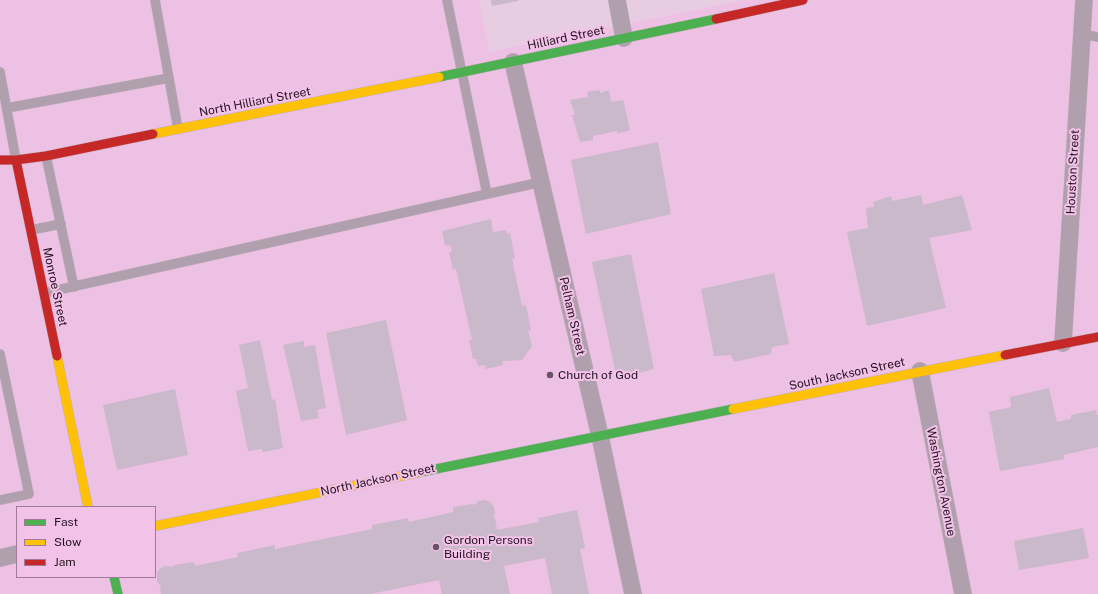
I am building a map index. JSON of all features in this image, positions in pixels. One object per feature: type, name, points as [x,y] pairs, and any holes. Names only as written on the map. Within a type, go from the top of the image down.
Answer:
[{"type":"street","points":[[617,0],[624,38]]},
{"type":"street","name":"Hilliard Street","points":[[513,62],[803,0]]},
{"type":"street","name":"Houston Street","points":[[1063,343],[1090,36],[1084,0]]},
{"type":"street","name":"North Hilliard Street","points":[[0,160],[16,160],[46,156],[513,62]]},
{"type":"street","name":"Pelham Street","points":[[513,62],[600,436],[633,594]]},
{"type":"street","name":"Monroe Street","points":[[16,160],[88,506]]},
{"type":"street","name":"South Jackson Street","points":[[600,436],[1098,336]]},
{"type":"street","name":"Washington Avenue","points":[[920,371],[963,594]]},
{"type":"street","name":"North Jackson Street","points":[[156,526],[600,436]]},
{"type":"street","points":[[0,558],[16,554]]},
{"type":"street","points":[[114,578],[118,594]]},
{"type":"lane","points":[[155,0],[178,129]]},
{"type":"lane","points":[[447,0],[487,194]]},
{"type":"lane","name":"Monroe Street","points":[[0,72],[16,160]]},
{"type":"lane","points":[[7,108],[169,78]]},
{"type":"lane","points":[[0,127],[10,125]]},
{"type":"lane","points":[[46,156],[74,286]]},
{"type":"lane","points":[[44,293],[541,182]]},
{"type":"lane","points":[[31,230],[61,224]]},
{"type":"lane","points":[[0,354],[29,494],[0,500]]},
{"type":"shaded area","points":[[0,0],[479,0],[489,52],[744,0],[1098,0],[1098,594],[0,594]]},
{"type":"building","points":[[491,0],[518,0],[518,1],[492,6]]},
{"type":"building","points":[[599,90],[601,93],[609,90],[611,102],[623,100],[630,130],[617,134],[617,131],[593,136],[593,140],[580,142],[572,115],[575,115],[570,100],[588,97],[587,92]]},
{"type":"building","points":[[658,142],[671,214],[586,234],[571,160]]},
{"type":"building","points":[[921,195],[923,205],[962,195],[972,230],[929,238],[946,308],[867,326],[847,232],[868,228],[866,208],[874,207],[873,202],[891,196],[892,201]]},
{"type":"building","points":[[491,219],[493,232],[506,230],[507,234],[510,233],[515,258],[512,259],[522,306],[526,305],[531,330],[528,331],[532,346],[522,360],[503,361],[503,365],[485,369],[485,365],[478,366],[476,359],[473,359],[469,340],[472,340],[456,269],[453,270],[449,252],[452,252],[450,245],[445,246],[442,231]]},
{"type":"building","points":[[631,254],[654,369],[617,379],[592,262]]},
{"type":"building","points":[[774,273],[789,344],[772,347],[771,354],[734,362],[731,355],[714,356],[701,289]]},
{"type":"building","points":[[386,320],[407,420],[346,435],[326,333]]},
{"type":"building","points":[[260,340],[272,400],[275,399],[283,448],[263,452],[262,449],[248,451],[236,391],[248,388],[239,345]]},
{"type":"building","points":[[304,341],[304,347],[315,345],[326,408],[317,410],[319,418],[301,421],[283,345]]},
{"type":"building","points":[[1049,388],[1057,422],[1071,419],[1071,415],[1096,410],[1098,415],[1098,447],[1064,455],[1064,459],[1000,471],[989,412],[1011,407],[1010,397]]},
{"type":"building","points":[[175,389],[188,455],[117,470],[103,405]]},
{"type":"building","name":"Gordon Persons Building","points":[[484,500],[490,502],[494,507],[495,513],[493,517],[495,518],[497,530],[539,522],[538,518],[577,510],[585,548],[580,549],[589,594],[552,594],[545,558],[504,566],[510,594],[442,594],[439,580],[370,594],[161,594],[161,587],[157,581],[157,572],[162,567],[166,566],[173,567],[174,565],[194,562],[195,566],[238,557],[237,553],[275,545],[275,549],[372,529],[372,525],[408,518],[409,522],[453,512],[453,507],[474,505],[479,501]]},
{"type":"building","points":[[1083,528],[1089,558],[1019,570],[1014,541]]},
{"type":"traffic: fast","points":[[439,77],[716,19]]},
{"type":"traffic: fast","points":[[416,473],[733,409]]},
{"type":"traffic: fast","points":[[114,578],[118,594]]},
{"type":"traffic: slow","points":[[153,134],[439,77]]},
{"type":"traffic: slow","points":[[733,409],[1005,355]]},
{"type":"traffic: slow","points":[[57,356],[88,506]]},
{"type":"traffic: slow","points":[[156,526],[416,473]]},
{"type":"traffic: jam","points":[[716,19],[803,0]]},
{"type":"traffic: jam","points":[[0,160],[16,160],[46,156],[153,134]]},
{"type":"traffic: jam","points":[[16,160],[57,356]]},
{"type":"traffic: jam","points":[[1005,355],[1098,337]]},
{"type":"place","name":"Church of God","points":[[550,375]]},
{"type":"place","name":"Gordon Persons Building","points":[[436,547]]}]
